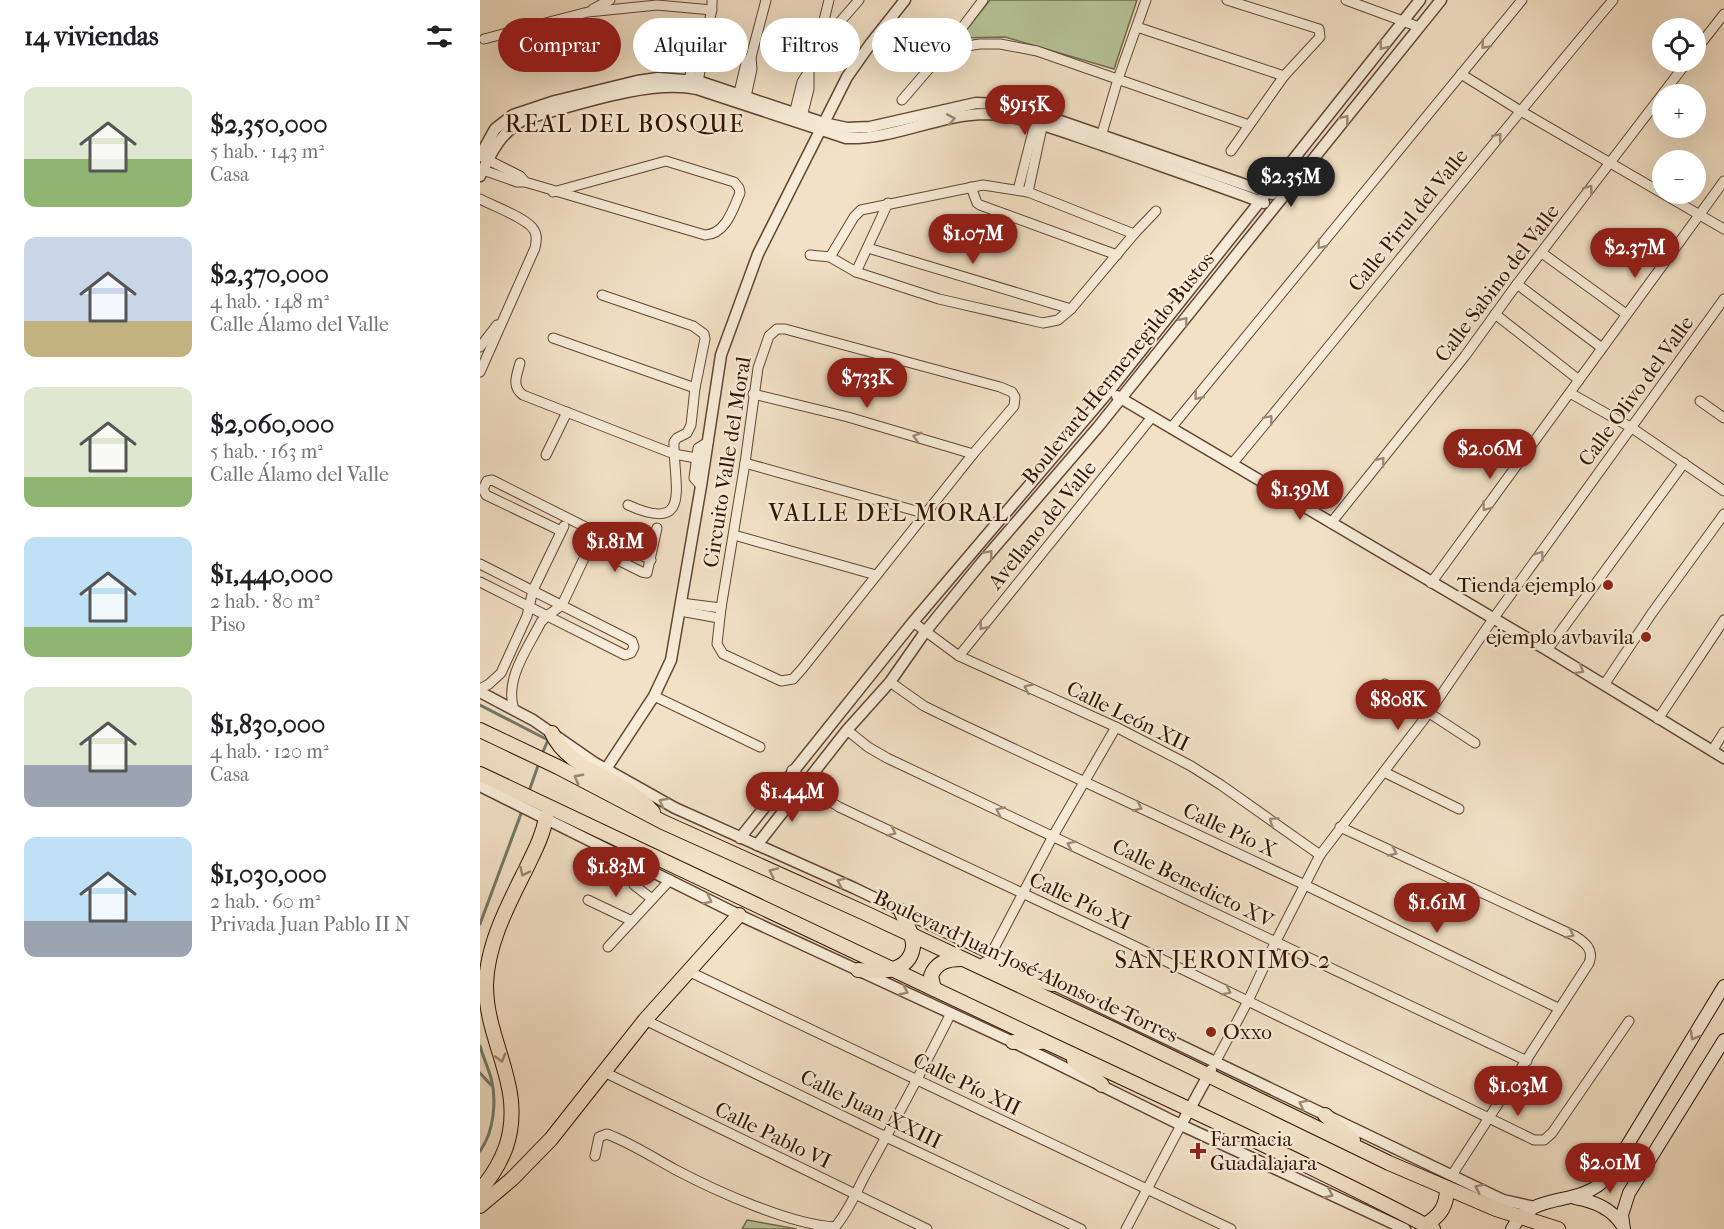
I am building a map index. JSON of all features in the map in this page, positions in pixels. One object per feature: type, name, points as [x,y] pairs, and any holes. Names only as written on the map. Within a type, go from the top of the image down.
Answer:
[{"type":"main road","name":"Boulevard Juan José Alonso de Torres","points":[[480,730],[558,767],[663,822],[865,913],[1366,1151],[1450,1181],[1480,1203],[1516,1223],[1558,1229]]},
{"type":"main road","points":[[552,733],[557,743],[569,756],[635,795],[663,822]]},
{"type":"main road","points":[[480,774],[547,814],[785,917],[1190,1109],[1376,1199],[1429,1228],[1443,1209],[1450,1181]]},
{"type":"main road","points":[[480,1190],[502,1159],[509,1139],[513,1116],[510,1090],[488,1005],[488,965],[499,927],[540,840],[547,814]]},
{"type":"main road","points":[[858,970],[893,969],[907,959],[913,947],[901,911]]},
{"type":"main road","points":[[480,1206],[513,1179],[544,1146],[645,1020],[740,915]]},
{"type":"main road","points":[[934,989],[931,980],[933,969],[942,962],[959,959],[990,964],[1052,984]]},
{"type":"main road","points":[[1574,1198],[1596,1189],[1608,1177],[1724,986]]},
{"type":"main road","points":[[1623,1227],[1623,1209],[1629,1193],[1724,1040]]},
{"type":"main road","points":[[1013,1042],[1048,1043]]},
{"type":"main road","points":[[1064,1050],[1102,1085]]},
{"type":"main road","points":[[1324,1115],[1366,1151]]},
{"type":"main road","points":[[1516,1223],[1534,1207],[1553,1200],[1574,1198],[1587,1200],[1603,1208],[1623,1227]]},
{"type":"street","points":[[588,12],[610,0]]},
{"type":"street","points":[[742,99],[752,69],[751,57],[766,0]]},
{"type":"street","points":[[825,18],[829,0]]},
{"type":"street","points":[[843,18],[858,0]]},
{"type":"street","points":[[606,769],[654,696],[671,660],[708,442],[717,370],[724,342],[758,254],[855,64],[905,0]]},
{"type":"street","points":[[969,18],[983,0]]},
{"type":"street","points":[[1100,140],[1118,79],[1146,0]]},
{"type":"street","points":[[1227,0],[1319,29],[1320,37],[1284,76],[1231,151]]},
{"type":"street","name":"Boulevard Hermenegildo Bustos","points":[[740,838],[792,770],[913,622],[1110,390],[1420,0]]},
{"type":"street","name":"Boulevard Hermenegildo Bustos","points":[[757,845],[847,730],[890,682],[925,632],[1121,399],[1441,0]]},
{"type":"street","points":[[1172,428],[1522,0]]},
{"type":"street","name":"Calle Pirul del Valle","points":[[1232,464],[1519,110],[1613,0]]},
{"type":"street","points":[[1351,1],[1419,27]]},
{"type":"street","points":[[484,39],[588,12],[657,5],[712,5],[702,42],[703,55],[693,84]]},
{"type":"street","points":[[1706,37],[1724,14]]},
{"type":"street","points":[[1137,27],[1284,76]]},
{"type":"street","points":[[972,45],[1014,46],[1036,51],[1249,125]]},
{"type":"street","points":[[797,118],[802,82],[808,72]]},
{"type":"street","points":[[902,100],[926,72]]},
{"type":"street","name":"Calle Sabino del Valle","points":[[1331,523],[1465,356],[1517,284],[1679,72]]},
{"type":"street","points":[[1461,74],[1724,229]]},
{"type":"street","points":[[553,192],[666,161],[734,182],[739,188],[740,193],[727,221],[717,233],[705,235],[553,192],[525,182],[517,182],[482,165],[495,129],[513,115],[637,81],[667,77],[742,99],[822,127],[846,138],[874,131],[983,114],[1040,120],[1263,197],[1274,207]]},
{"type":"street","points":[[1018,190],[1040,120]]},
{"type":"street","points":[[1028,192],[1040,120]]},
{"type":"street","points":[[1208,177],[1236,192],[1263,197],[1282,197]]},
{"type":"street","points":[[1431,583],[1724,181]]},
{"type":"street","points":[[830,257],[858,213],[867,207],[991,185],[1028,192],[1134,234]]},
{"type":"street","points":[[971,187],[980,205],[1117,255]]},
{"type":"street","points":[[1236,192],[1245,205],[1246,220]]},
{"type":"street","points":[[480,199],[526,222],[536,233],[535,248],[480,372]]},
{"type":"street","points":[[856,272],[888,203]]},
{"type":"street","points":[[810,255],[830,257],[856,272],[939,299],[1034,322],[1051,322],[1058,320],[1071,309],[1134,234],[1156,212]]},
{"type":"street","points":[[868,248],[1071,309]]},
{"type":"street","points":[[1542,253],[1626,314]]},
{"type":"street","points":[[1517,284],[1602,348]]},
{"type":"street","points":[[602,295],[693,326],[704,334],[705,344],[689,430],[675,440],[677,497],[669,512],[663,515],[655,515],[628,505]]},
{"type":"street","name":"Calle Olivo del Valle","points":[[1216,1062],[1320,855],[1428,714],[1493,619],[1724,299]]},
{"type":"street","points":[[1496,314],[1579,380]]},
{"type":"street","points":[[480,347],[501,322]]},
{"type":"street","name":"Circuito Valle del Moral","points":[[781,329],[1008,389],[1015,397],[1014,406],[973,454],[802,669],[790,680],[778,680],[723,654],[717,644],[720,613],[745,463],[753,394],[761,354],[774,330],[781,329]]},
{"type":"street","points":[[553,338],[695,388]]},
{"type":"street","points":[[520,363],[515,383],[518,391],[523,395],[674,454],[696,458]]},
{"type":"street","points":[[1110,390],[1121,399],[1547,650],[1724,759]]},
{"type":"street","points":[[1570,393],[1632,428],[1724,490]]},
{"type":"street","points":[[753,394],[848,417],[973,454]]},
{"type":"street","points":[[1700,401],[1721,416],[1724,405]]},
{"type":"street","points":[[546,455],[567,412]]},
{"type":"street","name":"Avellano del Valle","points":[[959,656],[1152,417]]},
{"type":"street","points":[[701,486],[694,478],[696,458],[698,448],[708,442]]},
{"type":"street","points":[[1547,650],[1684,462]]},
{"type":"street","points":[[745,463],[927,514]]},
{"type":"street","points":[[561,531],[486,495],[483,489],[487,481],[492,480],[651,560]]},
{"type":"street","points":[[1604,685],[1652,613],[1724,514]]},
{"type":"street","points":[[480,690],[501,673],[527,616],[533,590],[568,518]]},
{"type":"street","points":[[590,546],[647,573],[657,528]]},
{"type":"street","points":[[514,710],[511,695],[513,680],[541,622],[562,605],[597,533]]},
{"type":"street","points":[[734,535],[876,575]]},
{"type":"street","points":[[480,564],[632,641],[635,643],[631,653],[625,655],[480,582]]},
{"type":"street","points":[[680,607],[720,613]]},
{"type":"street","points":[[1658,719],[1724,620]]},
{"type":"street","name":"Calle León XII","points":[[913,622],[959,656],[1116,727],[1206,775],[1320,855]]},
{"type":"street","name":"Calle Pío X","points":[[890,682],[924,706],[1305,885],[1558,1008]]},
{"type":"street","points":[[1385,684],[1475,743]]},
{"type":"street","name":"Boulevard Juan José Alonso de Torres","points":[[480,690],[552,733],[606,769],[675,808],[822,873],[1216,1062],[1450,1181],[1503,1200],[1534,1207]]},
{"type":"street","points":[[654,696],[760,747]]},
{"type":"street","points":[[991,954],[1053,836],[1116,727]]},
{"type":"street","name":"Calle Benedicto XV","points":[[847,730],[875,752],[1527,1061]]},
{"type":"street","points":[[1712,751],[1724,732]]},
{"type":"street","name":"Calle Pío XI","points":[[792,770],[839,807],[1539,1141],[1548,1138],[1629,1021]]},
{"type":"street","points":[[1384,772],[1459,809]]},
{"type":"street","points":[[480,786],[513,795]]},
{"type":"street","points":[[547,814],[642,866],[740,915],[1405,1229]]},
{"type":"street","points":[[1340,827],[1575,936],[1585,943],[1591,954],[1589,963],[1558,1008],[1527,1061],[1488,1117],[1450,1181]]},
{"type":"street","points":[[642,866],[634,885],[652,899]]},
{"type":"street","points":[[608,947],[670,880]]},
{"type":"street","points":[[588,900],[632,921]]},
{"type":"street","name":"Calle Pío XII","points":[[688,971],[1231,1229]]},
{"type":"street","points":[[595,1156],[599,1137],[604,1133],[609,1134],[691,1178],[755,1206],[824,1227],[835,1227],[843,1218],[854,1194],[918,1081],[951,1013]]},
{"type":"street","name":"Calle Juan XXIII","points":[[645,1020],[1081,1229]]},
{"type":"street","points":[[1126,1229],[1216,1062]]},
{"type":"street","name":"Calle Pablo VI","points":[[604,1071],[927,1229]]},
{"type":"green space","points":[[990,0],[1137,0],[1114,69],[1005,37],[972,38],[972,23]]},
{"type":"green space","points":[[747,1220],[797,1229],[742,1229]]},
{"type":"waterway","points":[[480,705],[548,740],[542,754]]},
{"type":"waterway","points":[[528,794],[539,763]]},
{"type":"waterway","points":[[480,924],[522,811]]},
{"type":"waterway","points":[[480,1046],[491,1078],[494,1096],[491,1125],[480,1151]]},
{"type":"waterway","points":[[480,1073],[491,1085]]},
{"type":"place","name":"Tienda ejemplo","points":[[1608,585]]},
{"type":"place","name":"ejemplo avbavila","points":[[1646,637]]},
{"type":"place","name":"Oxxo","points":[[1211,1032]]},
{"type":"place","name":"Farmacia Guadalajara","points":[[1198,1151]]},
{"type":"district","name":"REAL DEL BOSQUE","points":[[625,124]]},
{"type":"district","name":"VALLE DEL MORAL","points":[[889,513]]},
{"type":"district","name":"SAN JERONIMO 2","points":[[1223,960]]}]
